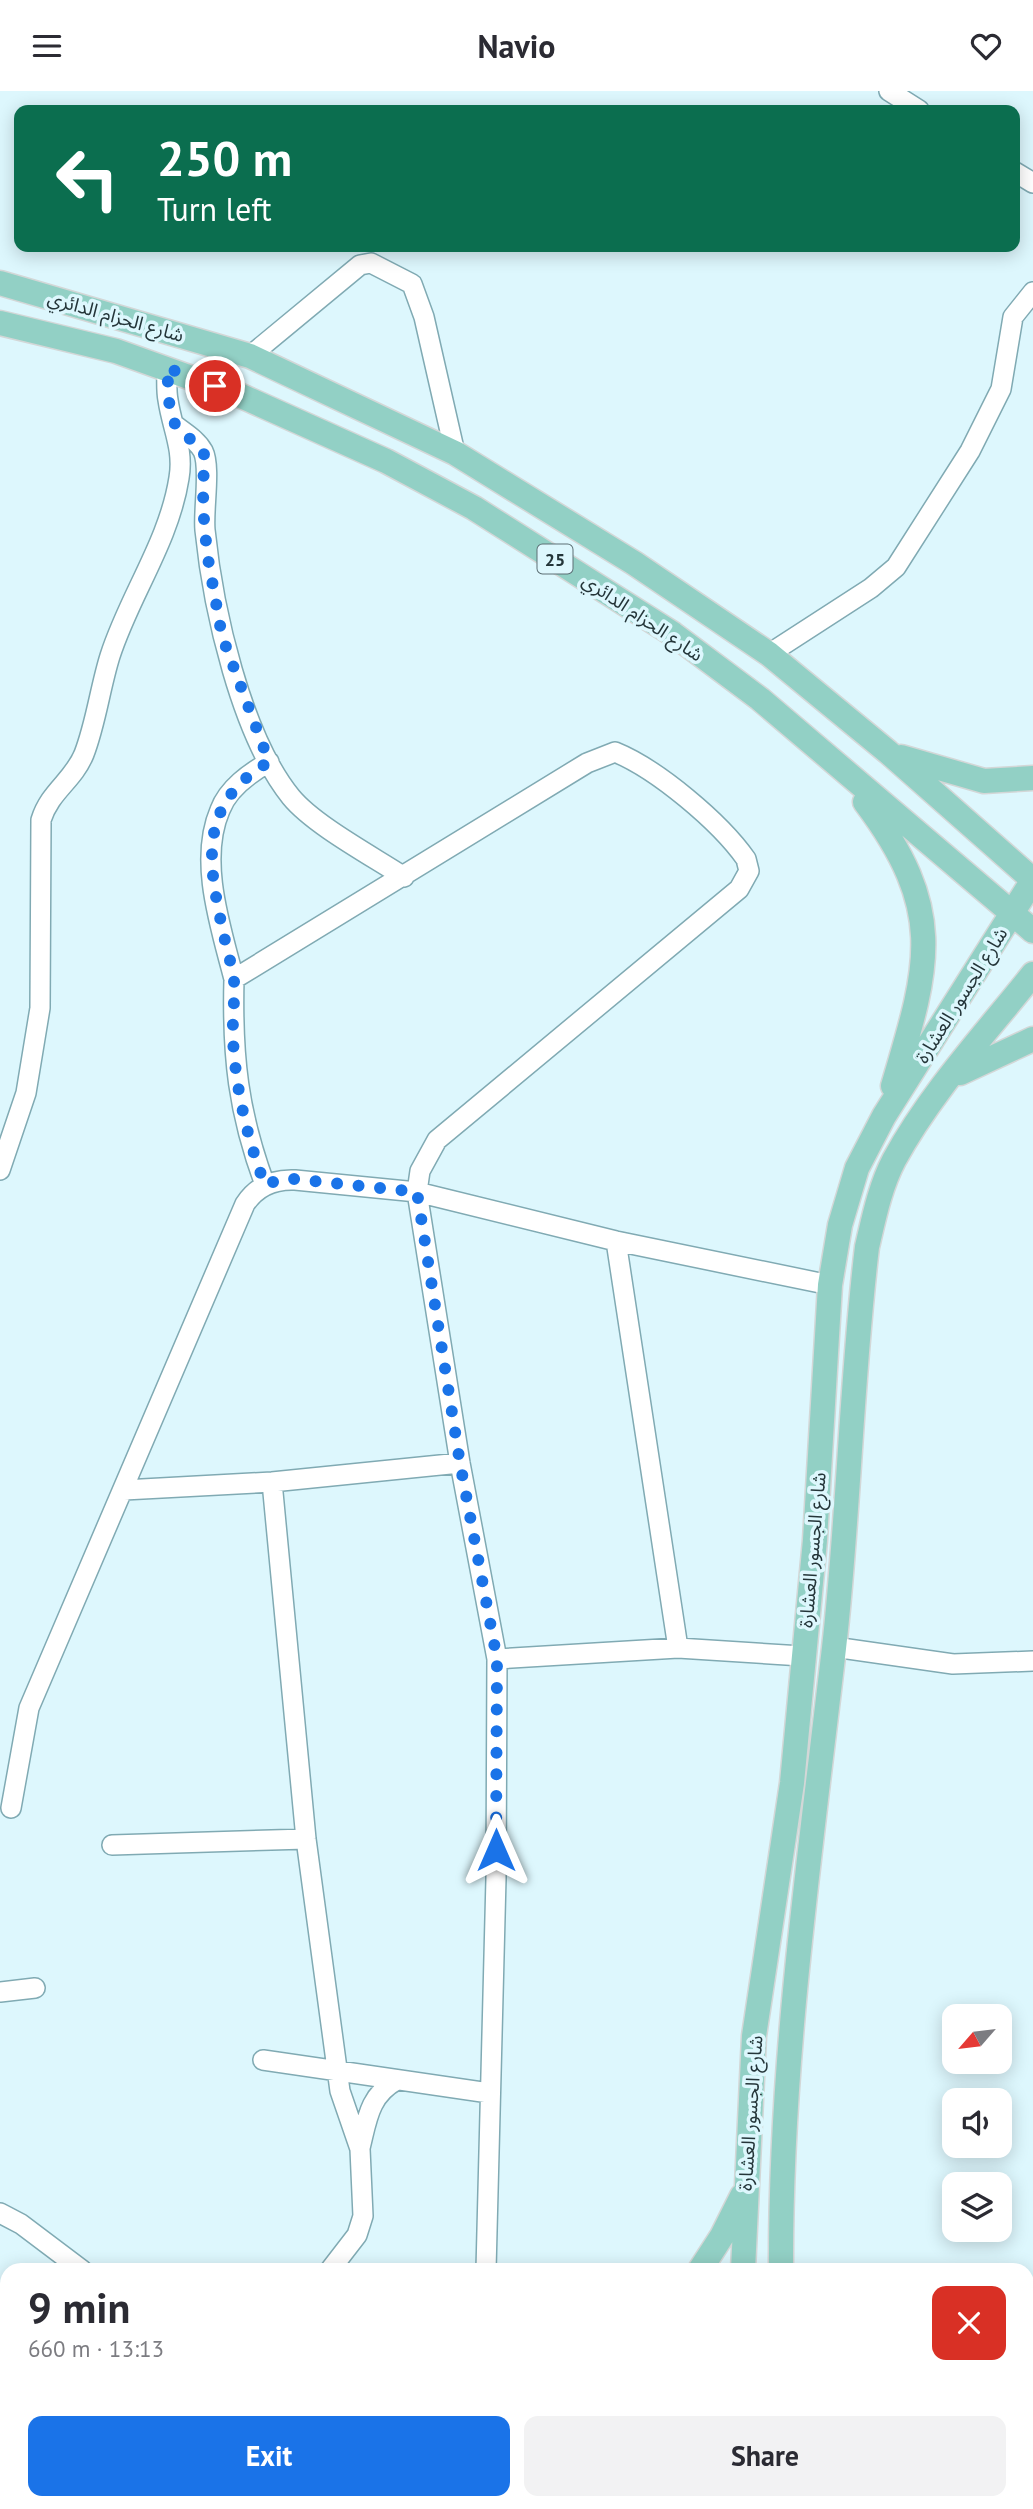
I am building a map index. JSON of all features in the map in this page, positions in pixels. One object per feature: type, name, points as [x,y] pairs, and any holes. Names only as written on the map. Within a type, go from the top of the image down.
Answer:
[{"type":"main road","name":"شارع الحزام الدائري","points":[[0,283],[250,356],[455,453],[634,563],[769,654],[888,752],[1033,880]]},
{"type":"main road","name":"شارع الحزام الدائري","points":[[0,323],[116,351],[239,395],[373,455],[474,507],[673,634],[760,699],[1033,931]]},
{"type":"main road","points":[[888,752],[936,769],[984,781],[1033,778]]},
{"type":"main road","points":[[842,770],[876,815],[905,864],[914,887],[923,929],[924,969],[918,1002],[884,1116]]},
{"type":"main road","name":"شارع الجسور العشارة","points":[[743,2263],[754,2036],[792,1783],[815,1540],[830,1285],[840,1225],[857,1168],[884,1116],[1033,880]]},
{"type":"main road","name":"شارع الجسور العشارة","points":[[781,2263],[783,2135],[789,2034],[802,1895],[834,1647],[867,1247],[878,1200],[894,1161],[950,1079],[1033,974]]},
{"type":"main road","points":[[950,1079],[1033,1039]]},
{"type":"main road","points":[[705,2263],[722,2236],[745,2189]]},
{"type":"street","points":[[889,91],[911,105]]},
{"type":"street","points":[[250,356],[351,269],[371,263],[405,278],[412,284],[424,317],[455,453]]},
{"type":"street","points":[[769,654],[871,588],[896,567],[970,451],[1001,390],[1013,317],[1033,292]]},
{"type":"street","points":[[0,1170],[26,1093],[40,1008],[41,820],[47,801],[75,772],[84,754],[110,656],[173,507],[181,455],[167,398],[167,368]]},
{"type":"street","points":[[176,426],[204,452],[203,508],[207,553],[222,636],[269,762],[300,807],[404,877]]},
{"type":"street","points":[[234,979],[587,763],[615,752],[641,764],[686,800],[739,849],[746,859],[749,871],[739,889],[436,1140],[420,1171],[417,1192],[460,1463],[497,1659],[496,1878],[486,2263]]},
{"type":"street","points":[[265,1185],[247,1136],[236,1076],[233,1038],[234,979],[213,882],[215,828],[220,808],[249,774],[269,762]]},
{"type":"street","points":[[11,1808],[29,1708],[252,1193],[281,1179],[417,1192],[616,1241],[830,1285]]},
{"type":"street","points":[[616,1241],[678,1648]]},
{"type":"street","points":[[124,1490],[272,1482],[460,1463]]},
{"type":"street","points":[[272,1482],[306,1839],[340,2091],[360,2150],[363,2216],[356,2235],[335,2263]]},
{"type":"street","points":[[834,1647],[953,1664],[1033,1661]]},
{"type":"street","points":[[497,1659],[678,1648],[802,1656]]},
{"type":"street","points":[[112,1845],[306,1839]]},
{"type":"street","points":[[0,1992],[35,1988]]},
{"type":"street","points":[[263,2060],[489,2093]]},
{"type":"street","points":[[360,2150],[372,2103],[381,2091],[397,2081]]},
{"type":"street","points":[[0,2213],[21,2224],[73,2263]]},
{"type":"route","points":[[215,386],[167,368],[170,414],[176,426],[204,452],[206,466],[203,508],[207,553],[222,636],[235,677],[269,762],[249,774],[220,808],[212,851],[217,907],[234,979],[233,1038],[236,1076],[247,1136],[265,1185],[281,1179],[295,1179],[417,1192],[460,1463],[497,1659],[496,1850]]}]
